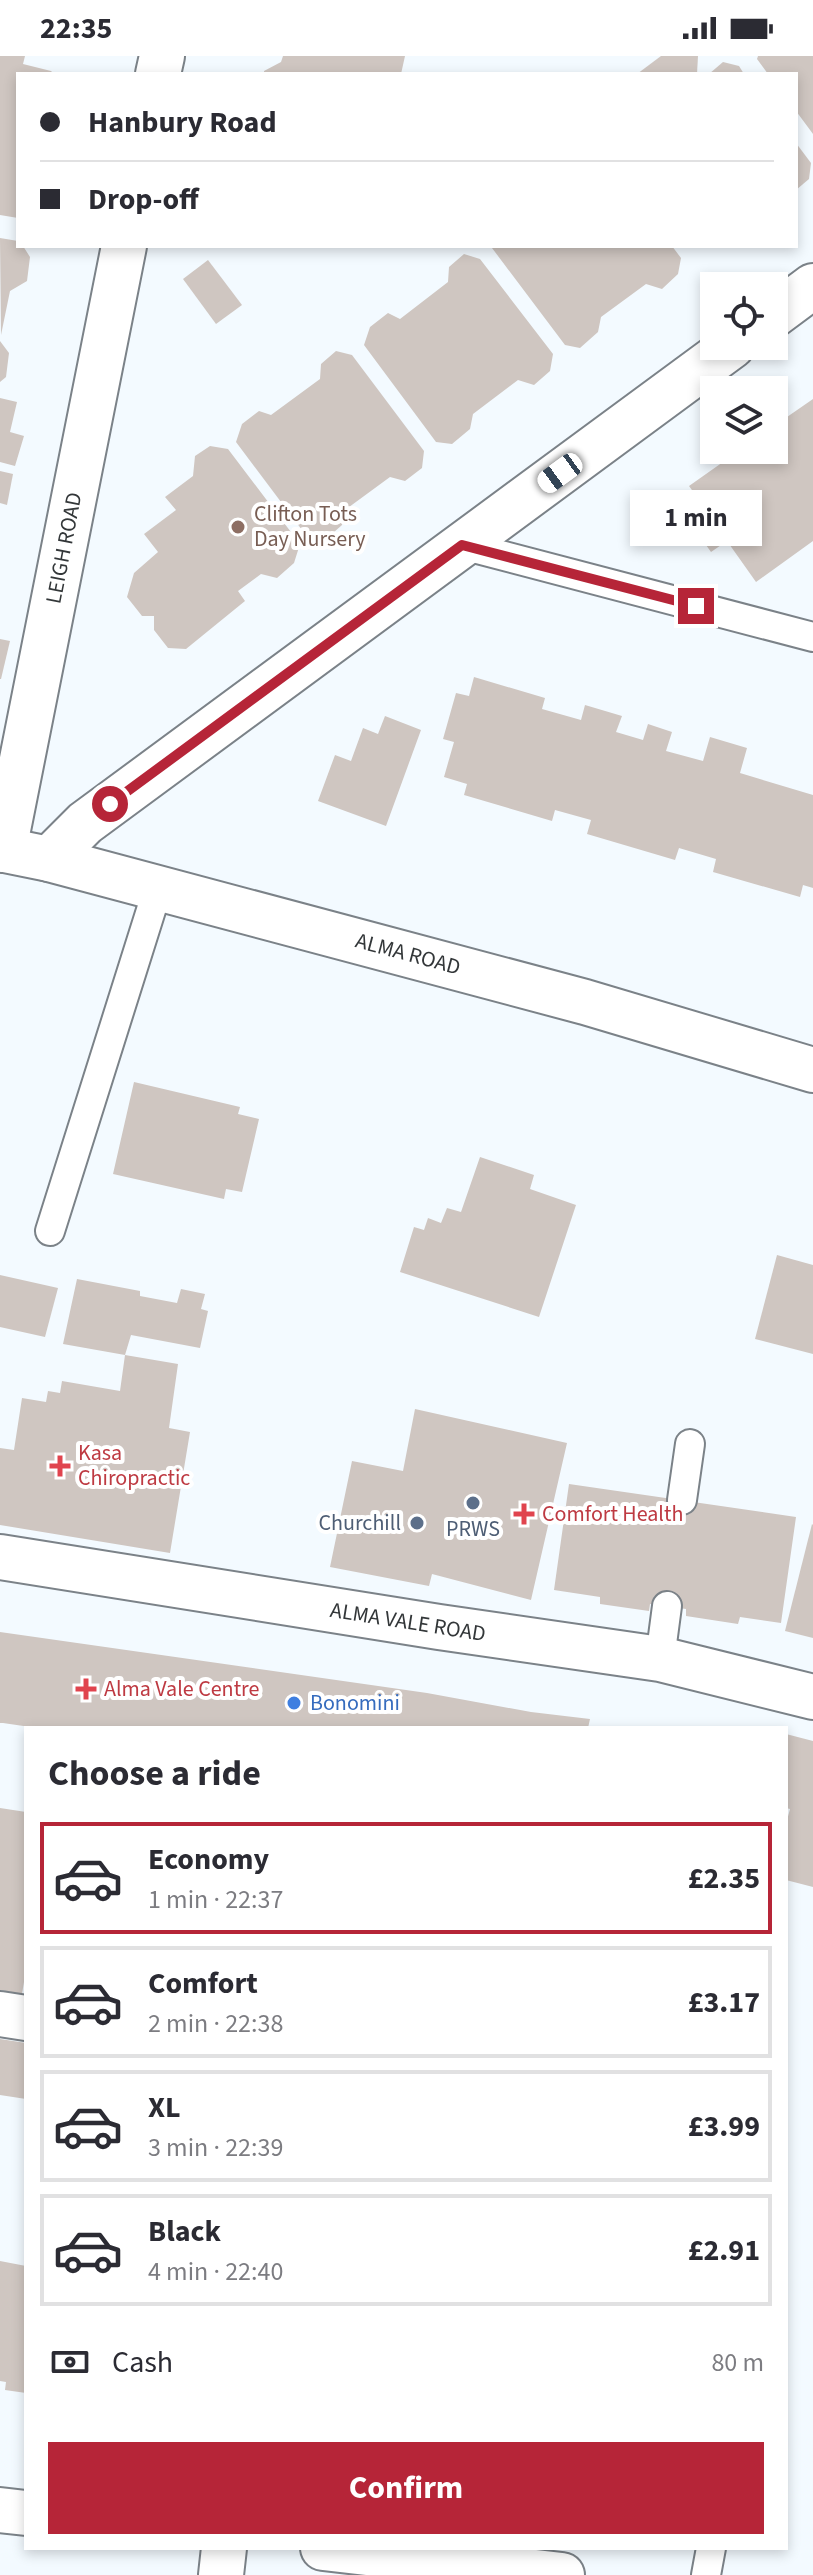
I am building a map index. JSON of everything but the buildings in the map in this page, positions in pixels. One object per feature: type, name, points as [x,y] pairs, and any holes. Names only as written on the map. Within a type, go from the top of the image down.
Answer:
[{"type":"street","name":"LEIGH ROAD","points":[[2,849],[124,248]]},
{"type":"street","points":[[788,305],[813,286]]},
{"type":"street","points":[[49,859],[85,823],[713,360]]},
{"type":"street","name":"ALMA ROAD","points":[[2,849],[585,1002],[813,1070]]},
{"type":"street","name":"ALMA VALE ROAD","points":[[0,1557],[660,1659],[813,1697]]},
{"type":"street","points":[[0,2014],[24,2018]]},
{"type":"street","points":[[0,2510],[24,2513]]},
{"type":"street","points":[[221,2575],[224,2550]]},
{"type":"street","points":[[341,2550],[562,2575]]},
{"type":"lane","points":[[462,545],[813,637]]},
{"type":"lane","points":[[50,1231],[158,888]]},
{"type":"lane","points":[[682,1500],[690,1444]]},
{"type":"lane","points":[[660,1659],[667,1606]]},
{"type":"lane","points":[[706,2575],[711,2550]]},
{"type":"place","name":"Clifton Tots Day Nursery","points":[[238,527]]},
{"type":"place","name":"Kasa Chiropractic","points":[[60,1466]]},
{"type":"place","name":"PRWS","points":[[473,1503]]},
{"type":"place","name":"Comfort Health","points":[[524,1514]]},
{"type":"place","name":"Churchill","points":[[417,1523]]},
{"type":"place","name":"Alma Vale Centre","points":[[86,1689]]},
{"type":"place","name":"Bonomini","points":[[294,1703]]},
{"type":"route","points":[[110,804],[462,545],[696,606]]}]
